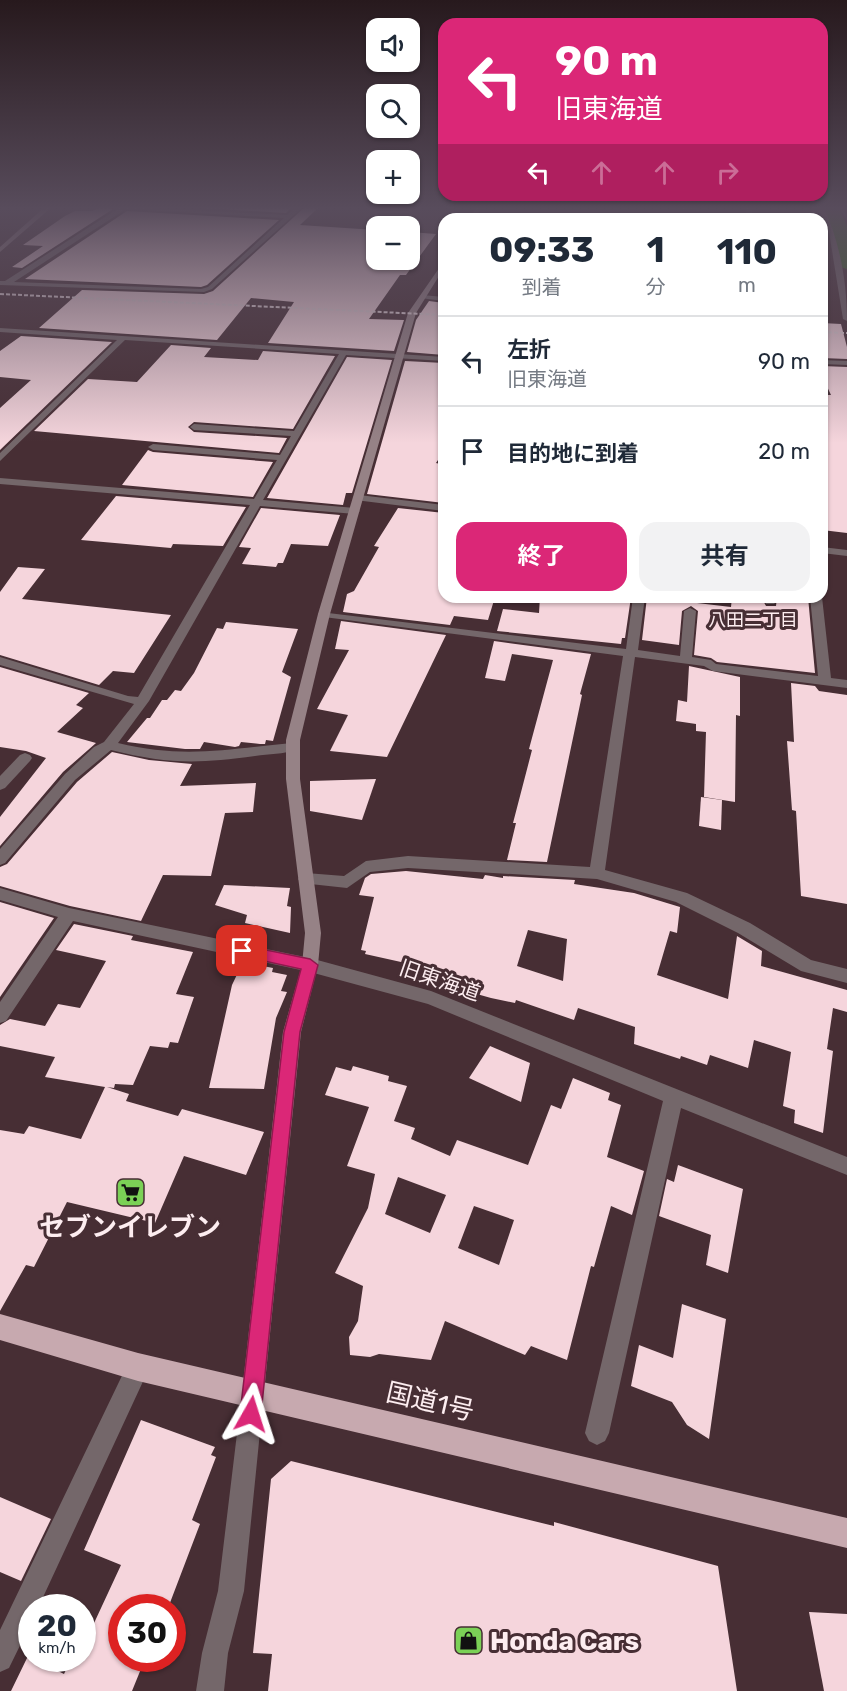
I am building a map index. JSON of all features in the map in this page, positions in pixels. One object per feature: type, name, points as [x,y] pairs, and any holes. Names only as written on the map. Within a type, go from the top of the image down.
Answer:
[{"type":"highway","name":"国道1号","points":[[0,1327],[138,1367],[253,1392],[847,1533]]},
{"type":"street","points":[[51,285],[202,291],[213,285]]},
{"type":"street","points":[[210,1691],[215,1653],[231,1591],[292,1032],[310,965],[313,933],[293,779],[292,747],[324,614],[412,313],[433,285]]},
{"type":"street","points":[[839,285],[847,319]]},
{"type":"street","points":[[422,297],[438,298]]},
{"type":"street","points":[[0,330],[438,359]]},
{"type":"street","points":[[0,458],[123,338]]},
{"type":"street","points":[[109,745],[143,701],[344,352]]},
{"type":"street","points":[[828,362],[847,363]]},
{"type":"street","points":[[194,427],[297,434]]},
{"type":"street","points":[[153,447],[283,458]]},
{"type":"street","points":[[0,481],[257,502],[438,508]]},
{"type":"street","points":[[828,551],[847,553]]},
{"type":"street","points":[[597,873],[638,603]]},
{"type":"street","points":[[817,603],[825,682]]},
{"type":"street","points":[[686,660],[690,610]]},
{"type":"street","points":[[324,614],[686,660],[707,663],[713,667],[847,684]]},
{"type":"street","points":[[0,661],[127,700],[143,701]]},
{"type":"street","points":[[0,859],[74,774],[102,746],[109,745],[162,757],[211,758],[233,753],[292,747]]},
{"type":"street","points":[[0,785],[25,758]]},
{"type":"street","points":[[306,879],[347,882],[366,867],[408,862],[597,873],[658,890],[700,905],[807,966],[847,976]]},
{"type":"street","name":"旧東海道","points":[[0,894],[69,914],[310,965],[431,998],[847,1166]]},
{"type":"street","points":[[0,1016],[69,914]]},
{"type":"street","points":[[597,1433],[674,1095]]},
{"type":"street","points":[[0,1659],[138,1367]]},
{"type":"building","points":[[155,285],[207,285],[201,287]]},
{"type":"building","points":[[220,285],[393,285],[369,319],[404,320],[394,351],[268,343],[294,302],[251,298],[217,340],[39,328],[82,290],[204,294],[213,291]]},
{"type":"building","points":[[429,301],[438,302],[438,355],[407,352],[416,320]]},
{"type":"building","points":[[828,323],[841,324],[847,347],[847,359],[828,358]]},
{"type":"building","points":[[21,336],[112,342],[0,450],[0,408],[31,380],[0,377],[0,351]]},
{"type":"building","points":[[171,345],[211,348],[204,357],[258,360],[263,351],[335,356],[293,429],[194,422],[188,427],[194,432],[287,438],[279,453],[34,431],[88,379],[137,382]]},
{"type":"building","points":[[347,357],[392,360],[352,493],[346,493],[343,505],[267,498]]},
{"type":"building","points":[[405,361],[438,363],[438,460],[436,463],[438,464],[438,502],[367,494]]},
{"type":"building","points":[[828,366],[847,367],[847,533],[828,531],[828,395],[831,395],[828,389]]},
{"type":"building","points":[[148,450],[273,462],[253,497],[122,485]]},
{"type":"building","points":[[116,496],[246,507],[223,546],[173,544],[171,548],[81,540]]},
{"type":"building","points":[[261,508],[340,515],[328,546],[291,544],[283,563],[278,563],[276,567],[242,564],[251,548],[239,547]]},
{"type":"building","points":[[398,508],[438,512],[438,603],[493,603],[488,620],[454,616],[450,625],[343,612],[347,594],[354,591],[379,547],[374,546]]},
{"type":"building","points":[[18,567],[45,569],[22,599],[171,615],[134,673],[113,671],[99,685],[0,655],[0,592]]},
{"type":"building","points":[[540,603],[630,603],[625,638],[622,638],[621,644],[497,631],[503,609],[539,613]]},
{"type":"building","points":[[646,603],[697,603],[731,607],[731,603],[764,603],[766,606],[776,606],[776,603],[809,603],[815,673],[717,662],[711,658],[694,655],[698,611],[691,606],[682,611],[679,645],[642,640]]},
{"type":"building","points":[[341,621],[446,635],[387,757],[330,751],[348,715],[317,709],[349,650],[335,649]]},
{"type":"building","points":[[226,622],[298,629],[282,672],[291,677],[273,741],[266,740],[265,744],[241,742],[235,747],[204,742],[200,749],[127,742],[147,718],[150,718],[162,700],[167,700],[175,690],[181,691],[194,673],[217,628],[223,629]]},
{"type":"building","points":[[494,641],[591,654],[580,694],[582,695],[547,862],[507,860],[516,823],[513,823],[532,750],[529,749],[553,660],[512,654],[505,681],[485,678]]},
{"type":"building","points":[[689,666],[740,677],[740,716],[736,715],[735,802],[704,797],[706,732],[696,731],[696,724],[676,721],[678,700],[687,702]]},
{"type":"building","points":[[0,667],[89,693],[76,705],[83,708],[57,732],[96,743],[63,772],[0,846],[0,817],[46,758],[26,751],[0,747]]},
{"type":"building","points":[[791,683],[815,686],[819,691],[847,695],[847,904],[801,896],[796,811],[792,810],[787,741],[794,742]]},
{"type":"building","points":[[112,752],[149,760],[192,764],[180,786],[256,783],[253,812],[225,813],[211,876],[163,875],[141,921],[70,906],[0,886],[0,867],[7,864],[77,782]]},
{"type":"building","points":[[376,779],[362,820],[310,811],[310,781]]},
{"type":"building","points":[[701,797],[722,800],[721,830],[699,826]]},
{"type":"building","points":[[406,871],[483,879],[485,875],[503,878],[503,876],[575,880],[574,884],[634,893],[680,907],[677,933],[670,931],[657,975],[728,999],[737,936],[762,951],[761,966],[847,990],[847,1012],[833,1008],[827,1049],[833,1051],[823,1133],[794,1123],[795,1110],[783,1106],[791,1052],[754,1040],[748,1068],[710,1055],[707,1065],[681,1056],[680,1059],[634,1044],[635,1027],[578,1008],[574,1020],[516,1000],[515,1003],[459,989],[462,978],[455,974],[365,954],[366,951],[361,950],[374,897],[359,895],[365,878],[371,874]],"holes":[[[528,930],[567,939],[563,981],[517,966]]]},
{"type":"building","points":[[224,885],[290,888],[287,906],[291,907],[290,933],[245,923],[247,915],[215,905]]},
{"type":"building","points":[[0,902],[54,918],[0,997]]},
{"type":"building","points":[[74,924],[133,936],[131,940],[193,952],[176,994],[194,997],[178,1043],[170,1042],[168,1048],[150,1046],[133,1085],[115,1084],[114,1088],[107,1087],[129,1094],[126,1101],[178,1116],[182,1109],[264,1132],[246,1175],[184,1156],[155,1223],[67,1202],[34,1267],[26,1265],[0,1311],[0,1130],[24,1134],[29,1126],[81,1139],[105,1087],[45,1077],[55,1057],[0,1046],[0,1025],[10,1019],[45,1026],[58,1004],[80,1008],[106,961],[56,950]]},
{"type":"building","points":[[243,962],[273,968],[272,972],[287,975],[281,991],[287,992],[276,1018],[264,1089],[209,1088],[232,985]]},
{"type":"building","points":[[490,1046],[530,1063],[521,1102],[469,1078]]},
{"type":"building","points":[[353,1066],[389,1076],[388,1081],[407,1086],[394,1121],[415,1128],[411,1139],[450,1156],[457,1140],[528,1165],[551,1105],[561,1109],[573,1078],[610,1093],[608,1100],[621,1105],[607,1157],[644,1171],[632,1215],[611,1206],[594,1267],[591,1266],[567,1360],[531,1346],[525,1355],[445,1321],[431,1360],[379,1354],[370,1357],[350,1355],[349,1337],[358,1321],[363,1286],[335,1273],[368,1208],[375,1174],[347,1166],[369,1107],[325,1095],[336,1067],[351,1071]],"holes":[[[398,1177],[446,1195],[430,1233],[385,1214]],[[474,1206],[514,1220],[499,1265],[458,1248]]]},
{"type":"building","points":[[678,1165],[743,1189],[728,1273],[706,1265],[711,1235],[659,1216],[667,1179],[674,1182]]},
{"type":"building","points":[[682,1304],[726,1319],[709,1439],[687,1425],[672,1402],[631,1386],[639,1345],[673,1358]]},
{"type":"building","points":[[141,1420],[215,1447],[211,1455],[216,1457],[192,1520],[200,1524],[173,1594],[108,1594],[108,1672],[140,1672],[132,1691],[11,1691],[20,1672],[60,1672],[64,1674],[65,1672],[96,1672],[96,1619],[121,1565],[84,1550]]},
{"type":"building","points":[[291,1461],[554,1526],[554,1522],[718,1566],[737,1691],[268,1691],[272,1654],[253,1653],[271,1479]]},
{"type":"building","points":[[0,1497],[51,1519],[21,1581],[0,1572]]},
{"type":"building","points":[[809,1612],[847,1614],[847,1691],[824,1691]]},
{"type":"railway","points":[[0,294],[438,315]]},
{"type":"railway","points":[[828,332],[847,333]]},
{"type":"place","name":"セブンイレブン","points":[[130,1193]]},
{"type":"place","name":"Honda Cars","points":[[469,1641]]},
{"type":"district","name":"八田二丁目","points":[[753,620]]},
{"type":"route","points":[[242,951],[310,965],[292,1032],[251,1414]]}]
